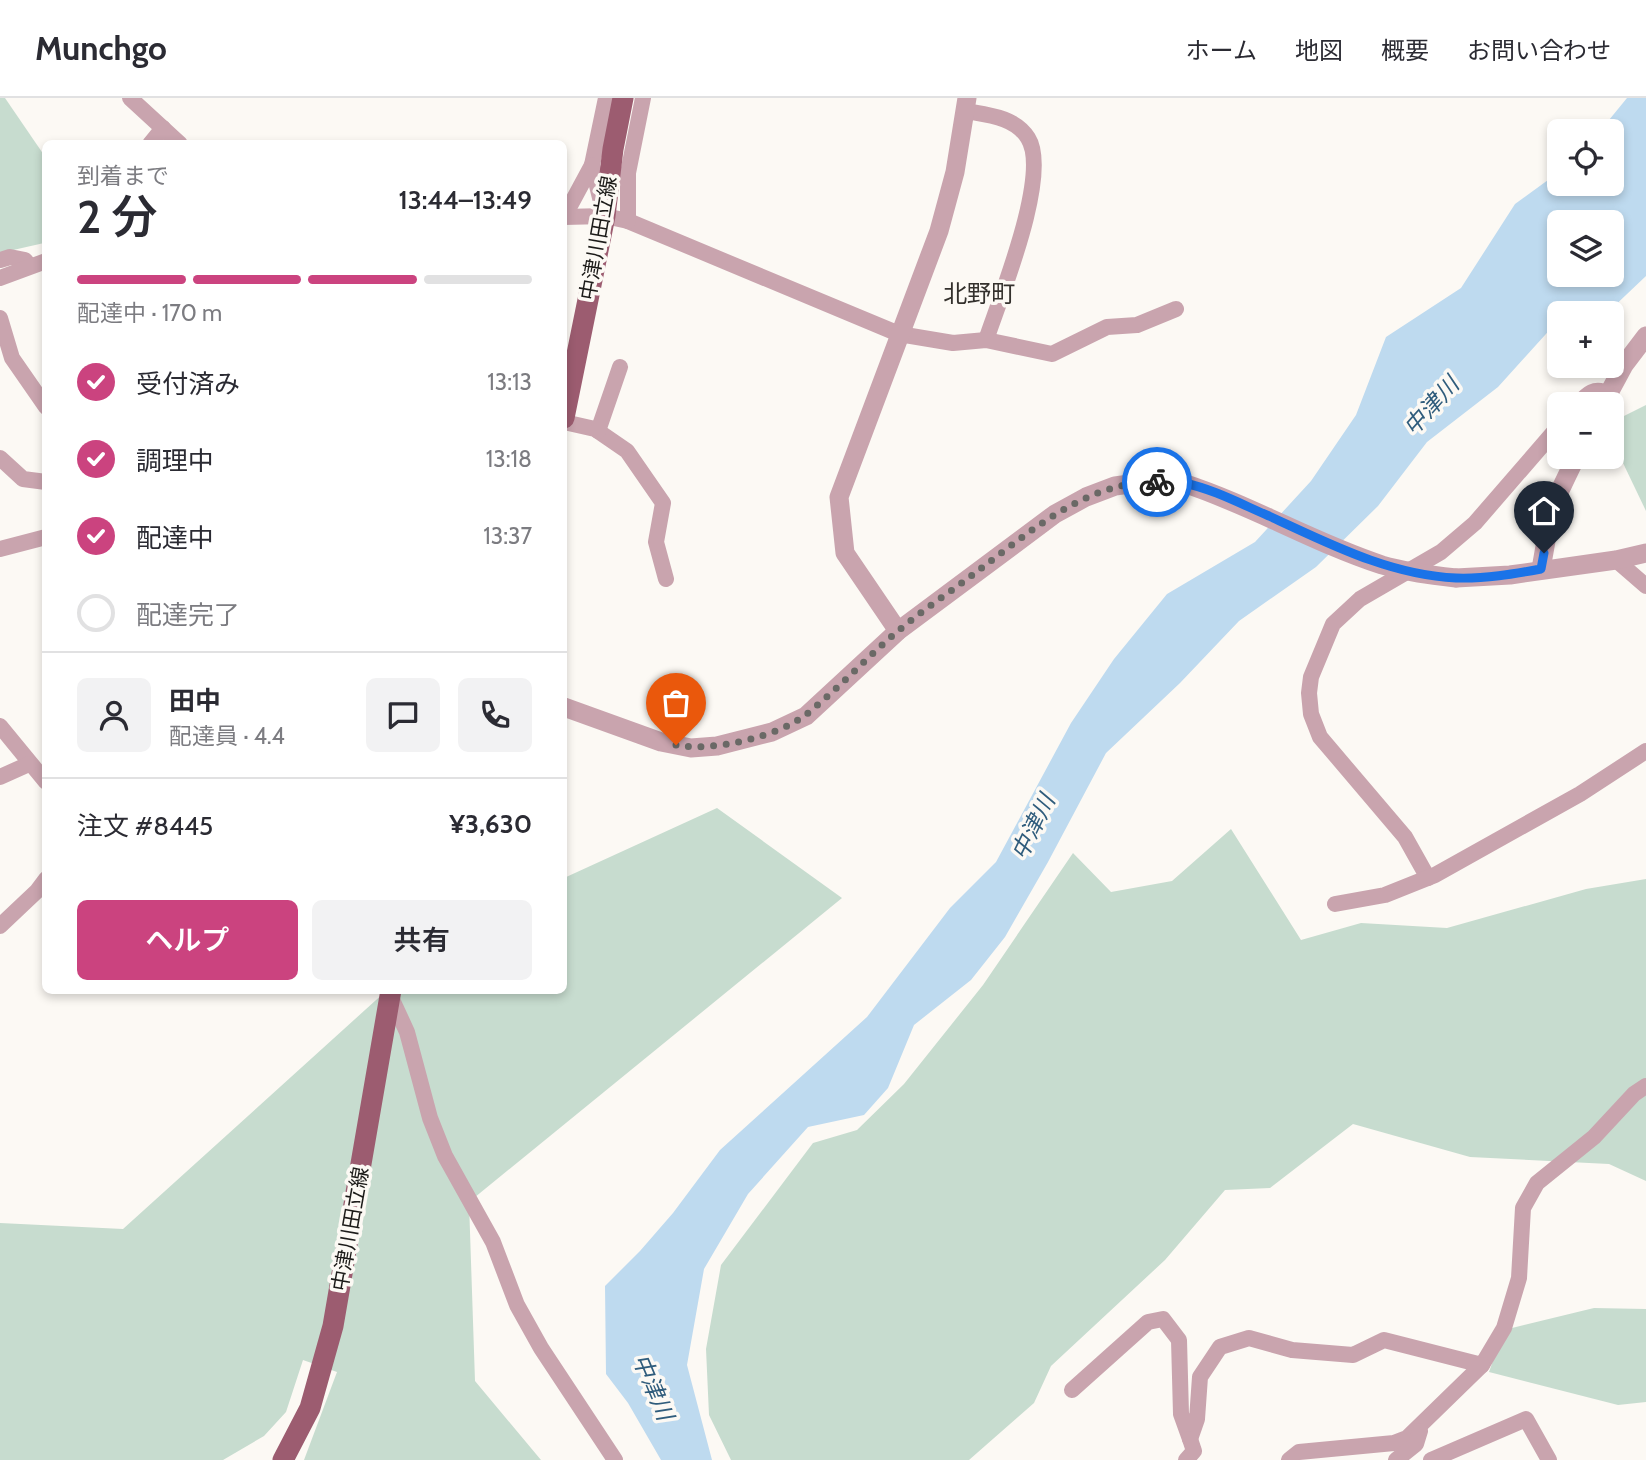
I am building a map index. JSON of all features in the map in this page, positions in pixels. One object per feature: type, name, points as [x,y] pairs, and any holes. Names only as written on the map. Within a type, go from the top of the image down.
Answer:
[{"type":"main road","name":"中津川田立線","points":[[567,405],[604,216],[623,98]]},
{"type":"main road","name":"中津川田立線","points":[[283,1460],[310,1408],[333,1326],[390,994]]},
{"type":"street","points":[[130,98],[176,140]]},
{"type":"street","points":[[567,211],[592,165],[607,98]]},
{"type":"street","points":[[628,221],[628,173],[643,98]]},
{"type":"street","points":[[898,631],[845,553],[839,497],[939,231],[955,172],[966,105],[1010,121],[1028,138],[1036,162],[1031,202],[986,340]]},
{"type":"street","points":[[153,140],[163,128]]},
{"type":"street","points":[[592,165],[604,216]]},
{"type":"street","points":[[567,217],[604,216],[628,221],[899,334],[953,343],[986,340],[1052,354],[1107,327],[1137,325],[1176,309]]},
{"type":"street","points":[[0,260],[10,257],[41,266]]},
{"type":"street","points":[[0,278],[41,266]]},
{"type":"street","points":[[0,318],[12,358],[42,401]]},
{"type":"street","points":[[1609,392],[1634,350],[1646,336]]},
{"type":"street","points":[[597,430],[620,367]]},
{"type":"street","points":[[567,421],[597,430],[627,451],[663,503],[656,542],[666,579]]},
{"type":"street","points":[[1428,878],[1405,837],[1320,737],[1311,714],[1311,677],[1333,625],[1360,599],[1441,552],[1475,523],[1547,440]]},
{"type":"street","points":[[0,458],[23,478],[42,481]]},
{"type":"street","points":[[1541,569],[1552,507],[1570,469]]},
{"type":"street","points":[[567,708],[661,742],[691,748],[717,746],[772,732],[806,716],[898,631],[1055,514],[1086,497],[1115,486],[1144,482],[1183,483],[1223,496],[1383,565],[1421,574],[1456,578],[1510,575],[1616,560],[1646,553]]},
{"type":"street","points":[[0,549],[42,538]]},
{"type":"street","points":[[1616,560],[1646,586]]},
{"type":"street","points":[[0,726],[42,778]]},
{"type":"street","points":[[1335,904],[1385,895],[1428,878],[1580,794],[1646,751]]},
{"type":"street","points":[[0,777],[29,764]]},
{"type":"street","points":[[0,926],[42,884]]},
{"type":"street","points":[[391,994],[407,1032],[430,1118],[445,1156],[493,1242],[517,1305],[529,1327],[615,1460]]},
{"type":"street","points":[[1289,1460],[1299,1452],[1394,1443],[1407,1438],[1482,1365],[1504,1328],[1519,1278],[1523,1209],[1537,1184],[1594,1137],[1634,1094],[1646,1086]]},
{"type":"street","points":[[1072,1390],[1148,1322],[1163,1320],[1179,1340],[1181,1414],[1194,1451],[1186,1460]]},
{"type":"street","points":[[1190,1439],[1197,1419],[1200,1377],[1220,1347],[1249,1338],[1292,1350],[1353,1354],[1384,1340],[1482,1365]]},
{"type":"street","points":[[1431,1460],[1526,1419],[1549,1460]]},
{"type":"street","points":[[1396,1460],[1416,1444],[1423,1423]]},
{"type":"green space","points":[[0,98],[5,98],[42,152],[42,243],[0,253]]},
{"type":"green space","points":[[1646,405],[1646,511],[1624,465],[1624,416]]},
{"type":"green space","points":[[717,808],[842,898],[469,1202],[475,1381],[541,1460],[304,1460],[337,1372],[303,1360],[286,1412],[264,1436],[223,1460],[0,1460],[0,1223],[123,1229],[383,994],[567,994],[567,877]]},
{"type":"green space","points":[[1231,829],[1301,940],[1361,923],[1447,928],[1586,889],[1646,879],[1646,1181],[1609,1164],[1470,1157],[1353,1124],[1270,1188],[1225,1190],[1165,1260],[1051,1366],[1034,1403],[969,1460],[731,1460],[709,1415],[706,1349],[721,1265],[813,1143],[857,1130],[904,1084],[983,985],[1073,853],[1111,892],[1172,881]]},
{"type":"green space","points":[[1594,1308],[1646,1309],[1646,1402],[1618,1405],[1489,1372],[1504,1330]]},
{"type":"water","name":"中津川","points":[[1627,98],[1646,98],[1646,276],[1620,301],[1547,301],[1547,333],[1498,387],[1427,442],[1378,506],[1316,567],[1239,621],[1180,683],[1106,753],[1005,937],[971,980],[914,1025],[888,1088],[864,1115],[808,1127],[748,1194],[704,1269],[687,1365],[712,1460],[661,1460],[628,1403],[606,1374],[605,1286],[673,1213],[720,1150],[867,1017],[950,908],[996,862],[1071,723],[1114,659],[1167,594],[1255,542],[1311,481],[1356,415],[1386,337],[1461,288],[1515,204],[1547,181],[1547,196],[1624,196],[1624,119],[1610,119]]},
{"type":"way so far","points":[[676,745],[691,748],[717,746],[772,732],[806,716],[898,631],[1055,514],[1086,497],[1115,486],[1157,482]]},
{"type":"district","name":"北野町","points":[[979,293]]},
{"type":"route","points":[[1157,482],[1183,483],[1223,496],[1353,554],[1421,574],[1456,578],[1510,575],[1541,569],[1544,553]]}]
